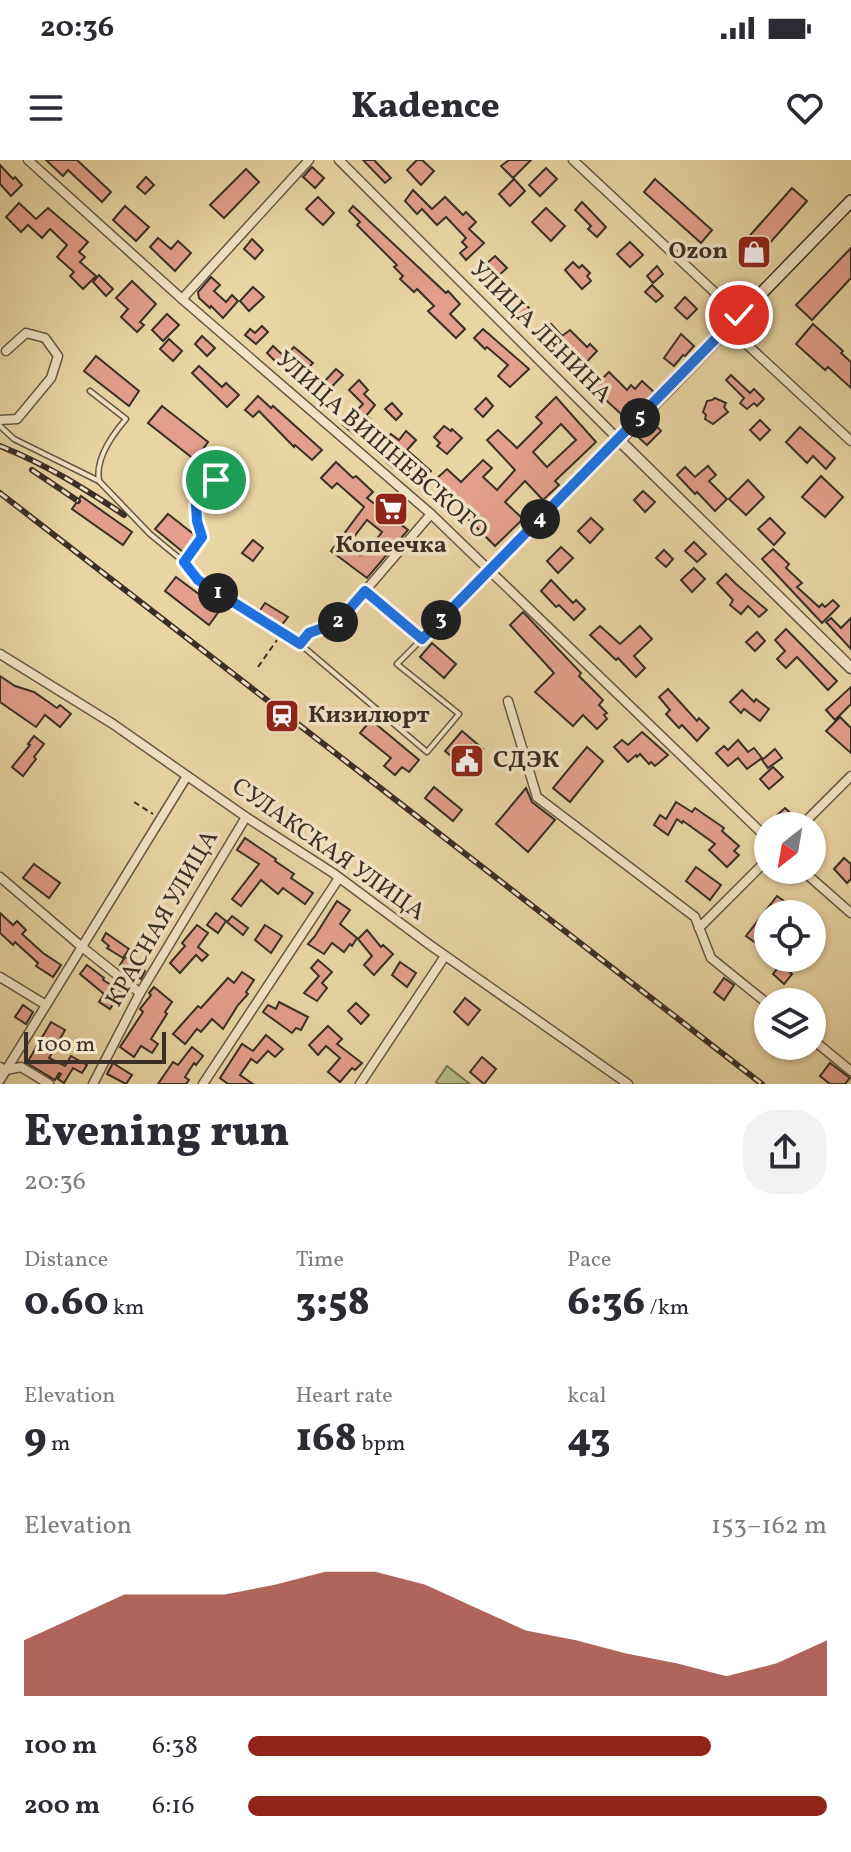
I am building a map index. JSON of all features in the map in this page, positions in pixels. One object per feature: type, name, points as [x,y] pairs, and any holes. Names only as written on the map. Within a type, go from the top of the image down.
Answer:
[{"type":"main road","points":[[619,440],[851,201]]},
{"type":"street","name":"УЛИЦА ВИШНЕВСКОГО","points":[[28,160],[182,299],[431,514],[754,825]]},
{"type":"street","points":[[182,299],[309,160]]},
{"type":"street","name":"УЛИЦА ЛЕНИНА","points":[[339,160],[851,668]]},
{"type":"street","points":[[573,160],[739,315]]},
{"type":"street","points":[[728,327],[851,441]]},
{"type":"street","points":[[0,423],[17,419],[51,378],[58,356],[45,338],[26,333],[6,351]]},
{"type":"street","points":[[431,514],[365,591],[422,639],[619,440]]},
{"type":"street","name":"СУЛАКСКАЯ УЛИЦА","points":[[0,654],[113,724],[339,878],[628,1084]]},
{"type":"street","points":[[508,701],[537,797],[695,917],[711,958],[754,993]]},
{"type":"street","points":[[0,1080],[3,1069],[187,776]]},
{"type":"street","points":[[815,812],[851,776]]},
{"type":"street","name":"КРАСНАЯ УЛИЦА","points":[[93,1084],[140,993],[246,817]]},
{"type":"street","points":[[699,928],[754,873]]},
{"type":"street","points":[[0,877],[140,993]]},
{"type":"street","points":[[203,1084],[339,878]]},
{"type":"street","points":[[818,884],[851,913]]},
{"type":"street","points":[[360,1084],[445,956]]},
{"type":"street","points":[[0,977],[46,1005]]},
{"type":"street","points":[[826,1050],[851,1071]]},
{"type":"street","points":[[3,1069],[21,1067],[49,1084]]},
{"type":"lane","points":[[90,391],[126,419],[106,450],[97,471],[99,481]]},
{"type":"lane","points":[[0,423],[14,439],[99,481],[150,534],[184,562],[198,580],[300,644],[427,752],[459,714],[397,664],[422,639]]},
{"type":"lane","points":[[184,562],[202,537],[196,505],[216,480]]},
{"type":"lane","points":[[300,644],[309,633],[338,622],[365,591]]},
{"type":"path","points":[[258,667],[278,638]]},
{"type":"path","points":[[134,802],[161,819]]},
{"type":"green space","points":[[447,1066],[470,1084],[436,1082]]},
{"type":"building","points":[[46,160],[77,160],[111,192],[102,202],[68,170],[63,176]]},
{"type":"building","points":[[363,160],[374,160],[391,178],[385,183]]},
{"type":"building","points":[[417,160],[422,160],[434,171],[421,185],[407,170]]},
{"type":"building","points":[[509,160],[531,160],[513,178],[501,166]]},
{"type":"building","points":[[0,165],[22,185],[11,196],[0,184]]},
{"type":"building","points":[[312,167],[324,178],[315,188],[303,177]]},
{"type":"building","points":[[546,168],[557,179],[540,196],[529,185]]},
{"type":"building","points":[[246,169],[259,182],[224,218],[210,205]]},
{"type":"building","points":[[146,177],[154,185],[145,194],[137,187]]},
{"type":"building","points":[[514,179],[525,191],[510,206],[499,194]]},
{"type":"building","points":[[655,179],[712,230],[701,243],[644,192]]},
{"type":"building","points":[[792,188],[807,201],[753,262],[738,249]]},
{"type":"building","points":[[413,190],[432,209],[445,197],[463,215],[466,212],[476,222],[469,229],[484,243],[466,260],[460,253],[467,247],[462,242],[466,238],[446,217],[437,225],[422,209],[417,214],[405,201]]},
{"type":"building","points":[[318,197],[334,213],[323,225],[306,209]]},
{"type":"building","points":[[582,202],[606,227],[597,237],[575,210]]},
{"type":"building","points":[[19,203],[36,219],[48,208],[88,242],[79,252],[85,257],[80,262],[96,276],[83,289],[70,276],[74,272],[57,257],[67,245],[50,229],[42,238],[28,225],[21,232],[6,217]]},
{"type":"building","points":[[125,206],[149,227],[136,241],[113,220]]},
{"type":"building","points":[[353,206],[460,304],[450,314],[465,329],[456,338],[428,311],[434,306],[417,289],[414,292],[400,279],[403,276],[394,267],[397,265],[357,225],[360,222],[349,211]]},
{"type":"building","points":[[546,208],[565,226],[551,241],[532,222]]},
{"type":"building","points":[[158,238],[171,249],[178,241],[191,253],[175,271],[150,247]]},
{"type":"building","points":[[252,239],[263,250],[255,259],[244,249]]},
{"type":"building","points":[[630,242],[643,255],[630,267],[617,254]]},
{"type":"building","points":[[851,248],[851,278],[812,320],[796,305]]},
{"type":"building","points":[[495,256],[507,268],[498,276],[531,310],[522,318],[477,272]]},
{"type":"building","points":[[573,262],[590,273],[587,276],[591,281],[582,289],[565,270]]},
{"type":"building","points":[[657,266],[663,274],[653,283],[647,276]]},
{"type":"building","points":[[99,275],[113,289],[106,296],[93,282]]},
{"type":"building","points":[[211,277],[220,285],[214,291],[226,302],[232,295],[238,301],[223,318],[199,298],[198,292]]},
{"type":"building","points":[[132,281],[156,304],[140,322],[144,325],[137,332],[121,317],[128,309],[116,298]]},
{"type":"building","points":[[652,285],[663,296],[656,302],[645,292]]},
{"type":"building","points":[[253,287],[264,297],[249,311],[240,301]]},
{"type":"building","points":[[685,297],[697,309],[687,319],[675,308]]},
{"type":"building","points":[[167,314],[179,325],[163,341],[152,330]]},
{"type":"building","points":[[551,324],[562,336],[570,330],[587,347],[590,344],[597,351],[581,368],[567,354],[559,361],[552,353],[555,350],[540,333]]},
{"type":"building","points":[[813,324],[851,362],[851,388],[796,344]]},
{"type":"building","points":[[262,326],[268,332],[256,344],[245,335],[250,329],[255,333]]},
{"type":"building","points":[[483,329],[529,369],[510,387],[498,376],[508,365],[474,338]]},
{"type":"building","points":[[681,334],[694,346],[674,366],[664,358]]},
{"type":"building","points":[[202,336],[215,348],[207,356],[195,344]]},
{"type":"building","points":[[169,339],[182,351],[173,361],[160,349]]},
{"type":"building","points":[[273,346],[286,358],[279,365],[267,353]]},
{"type":"building","points":[[294,347],[313,363],[305,371],[287,355]]},
{"type":"building","points":[[96,356],[139,391],[129,406],[84,371]]},
{"type":"building","points":[[199,366],[222,387],[226,383],[239,395],[227,407],[192,373]]},
{"type":"building","points":[[336,369],[343,375],[319,400],[306,388],[317,375],[324,382]]},
{"type":"building","points":[[609,372],[627,390],[631,385],[635,389],[642,381],[654,392],[632,415],[621,414],[593,388]]},
{"type":"building","points":[[731,375],[750,393],[754,389],[764,399],[757,406],[754,403],[747,409],[740,403],[744,398],[726,380]]},
{"type":"building","points":[[359,380],[368,390],[364,394],[375,405],[366,416],[370,419],[355,435],[343,425],[363,404],[349,390]]},
{"type":"building","points":[[258,396],[322,450],[312,460],[294,447],[259,411],[253,417],[245,410]]},
{"type":"building","points":[[556,397],[596,442],[555,481],[559,485],[543,500],[525,481],[505,502],[523,519],[495,546],[461,512],[465,509],[435,480],[447,469],[461,482],[483,460],[492,468],[483,477],[497,490],[515,470],[487,440],[498,430],[517,448],[542,423],[536,417]],"holes":[[[561,424],[576,440],[547,467],[533,452]]]},
{"type":"building","points":[[486,398],[493,406],[483,417],[475,409]]},
{"type":"building","points":[[715,398],[726,403],[724,407],[728,412],[713,424],[705,419],[703,412],[707,401]]},
{"type":"building","points":[[392,403],[402,414],[396,420],[385,409]]},
{"type":"building","points":[[162,406],[208,442],[195,460],[148,423]]},
{"type":"building","points":[[760,420],[770,430],[760,440],[750,430]]},
{"type":"building","points":[[652,421],[661,431],[647,445],[637,436]]},
{"type":"building","points":[[444,426],[462,438],[447,454],[437,446],[440,443],[434,437]]},
{"type":"building","points":[[800,427],[835,458],[826,469],[813,456],[807,463],[786,442]]},
{"type":"building","points":[[406,431],[416,440],[407,450],[431,471],[419,485],[375,452],[391,434],[399,440]]},
{"type":"building","points":[[336,462],[373,492],[367,498],[408,530],[367,578],[331,551],[364,507],[337,483],[332,488],[321,478]],"holes":[[[367,520],[382,532],[367,552],[364,549],[360,555],[347,546]]]},
{"type":"building","points":[[708,466],[716,475],[709,481],[727,499],[715,511],[677,475],[685,467],[695,477]]},
{"type":"building","points":[[821,476],[843,497],[825,517],[802,497]]},
{"type":"building","points":[[748,480],[764,497],[746,515],[729,499]]},
{"type":"building","points":[[643,491],[655,502],[645,512],[634,500]]},
{"type":"building","points":[[81,496],[132,532],[123,545],[72,509]]},
{"type":"building","points":[[168,514],[196,536],[183,552],[155,529]]},
{"type":"building","points":[[591,518],[603,529],[590,543],[578,531]]},
{"type":"building","points":[[770,518],[785,533],[774,545],[758,529]]},
{"type":"building","points":[[253,540],[263,548],[253,561],[242,553]]},
{"type":"building","points":[[694,542],[706,554],[697,562],[685,551]]},
{"type":"building","points":[[561,547],[573,558],[558,573],[547,561]]},
{"type":"building","points":[[773,549],[789,564],[786,568],[802,583],[797,587],[819,607],[822,604],[825,607],[833,600],[839,606],[822,623],[762,559]]},
{"type":"building","points":[[664,550],[673,559],[666,567],[656,558]]},
{"type":"building","points":[[694,568],[705,579],[692,592],[681,580]]},
{"type":"building","points":[[726,574],[767,610],[759,617],[748,606],[741,614],[730,605],[733,600],[717,583]]},
{"type":"building","points":[[176,577],[220,610],[209,625],[165,591]]},
{"type":"building","points":[[551,580],[573,603],[576,600],[585,609],[574,620],[541,591]]},
{"type":"building","points":[[265,603],[288,617],[281,626],[259,612]]},
{"type":"building","points":[[523,612],[603,700],[599,705],[607,713],[604,715],[607,719],[597,729],[583,715],[573,726],[535,692],[554,673],[510,625]]},
{"type":"building","points":[[831,618],[841,628],[851,618],[851,649],[826,622]]},
{"type":"building","points":[[600,626],[620,644],[640,626],[652,639],[634,656],[645,668],[636,677],[590,635]]},
{"type":"building","points":[[786,629],[837,681],[828,690],[797,657],[786,668],[777,659],[785,651],[775,640]]},
{"type":"building","points":[[757,632],[765,641],[755,651],[746,642]]},
{"type":"building","points":[[432,643],[456,664],[444,678],[420,657]]},
{"type":"building","points":[[0,676],[15,686],[34,692],[57,708],[60,705],[71,714],[60,727],[45,715],[36,727],[0,702]]},
{"type":"building","points":[[851,687],[851,704],[835,720],[826,710]]},
{"type":"building","points":[[668,689],[697,721],[699,718],[709,728],[697,741],[666,714],[670,710],[659,697]]},
{"type":"building","points":[[742,690],[754,702],[756,699],[769,709],[760,721],[744,709],[741,713],[730,702]]},
{"type":"building","points":[[840,717],[851,728],[851,753],[826,731]]},
{"type":"building","name":"Кизилюрт","points":[[371,720],[419,760],[409,772],[402,767],[395,775],[384,766],[391,758],[360,733]]},
{"type":"building","points":[[462,731],[483,749],[467,769],[445,751]]},
{"type":"building","points":[[642,732],[668,755],[655,766],[640,754],[628,762],[614,747],[622,740],[628,745]]},
{"type":"building","points":[[34,736],[44,744],[23,776],[12,767]]},
{"type":"building","points":[[738,740],[748,752],[754,748],[762,758],[747,769],[738,758],[728,766],[716,753],[724,746],[728,750]]},
{"type":"building","points":[[587,747],[603,761],[570,802],[553,788]]},
{"type":"building","points":[[775,749],[782,758],[768,768],[762,760]]},
{"type":"building","points":[[773,767],[783,777],[769,789],[760,779]]},
{"type":"building","points":[[434,787],[462,810],[453,821],[425,798]]},
{"type":"building","points":[[526,788],[532,802],[555,820],[528,852],[496,824]]},
{"type":"building","points":[[676,802],[692,812],[695,808],[724,828],[722,831],[739,846],[734,851],[739,855],[727,867],[709,850],[715,844],[683,821],[677,819],[668,835],[654,825],[660,815],[666,819]]},
{"type":"building","points":[[245,838],[276,859],[294,874],[291,878],[313,893],[305,904],[283,888],[278,894],[261,880],[241,906],[232,899],[259,864],[237,850]]},
{"type":"building","points":[[844,858],[851,864],[851,879],[847,883],[834,869]]},
{"type":"building","points":[[34,864],[60,883],[49,898],[23,878]]},
{"type":"building","points":[[696,867],[721,885],[710,900],[686,881]]},
{"type":"building","points":[[337,901],[350,910],[340,924],[357,938],[344,952],[332,943],[324,954],[308,944]]},
{"type":"building","points":[[0,913],[13,925],[17,921],[26,930],[22,934],[61,965],[53,977],[36,966],[38,963],[15,942],[13,945],[0,933]]},
{"type":"building","points":[[216,913],[226,921],[218,933],[207,925]]},
{"type":"building","points":[[232,916],[248,928],[243,935],[227,922]]},
{"type":"building","points":[[197,925],[208,933],[198,947],[208,955],[202,961],[196,955],[180,973],[170,963]]},
{"type":"building","points":[[265,925],[282,936],[271,953],[255,940]]},
{"type":"building","points":[[754,926],[754,942],[746,936]]},
{"type":"building","points":[[367,930],[381,947],[383,945],[393,954],[374,975],[364,965],[372,956],[358,939]]},
{"type":"building","points":[[106,933],[129,949],[123,958],[107,948],[109,946],[102,940]]},
{"type":"building","points":[[125,957],[145,971],[141,979],[120,965]]},
{"type":"building","points":[[318,960],[332,972],[322,983],[327,988],[317,1001],[304,993],[319,976],[311,968]]},
{"type":"building","points":[[400,962],[416,973],[407,987],[392,975]]},
{"type":"building","points":[[87,965],[121,991],[110,1009],[99,1002],[104,994],[80,974]]},
{"type":"building","points":[[242,972],[254,980],[246,992],[248,994],[223,1029],[212,1019],[201,1032],[197,1029],[185,1044],[173,1034],[228,978],[234,983]]},
{"type":"building","points":[[790,972],[792,974],[784,984],[773,974]]},
{"type":"building","points":[[724,978],[734,985],[724,1000],[714,992]]},
{"type":"building","points":[[154,987],[172,1002],[151,1039],[158,1044],[152,1053],[141,1046],[134,1057],[120,1047],[143,1012],[140,1009]]},
{"type":"building","points":[[465,998],[480,1010],[468,1025],[454,1012]]},
{"type":"building","points":[[279,1002],[308,1017],[301,1030],[296,1028],[292,1033],[263,1012],[268,1005],[276,1009]]},
{"type":"building","points":[[356,1003],[369,1015],[361,1024],[348,1011]]},
{"type":"building","points":[[23,1005],[33,1012],[26,1024],[15,1017]]},
{"type":"building","points":[[51,1022],[65,1030],[49,1058],[65,1066],[71,1056],[87,1065],[82,1073],[73,1068],[64,1083],[58,1079],[61,1074],[55,1080],[27,1063]]},
{"type":"building","points":[[328,1026],[342,1039],[337,1044],[362,1063],[355,1070],[352,1068],[340,1082],[328,1072],[340,1058],[326,1046],[318,1055],[309,1045]]},
{"type":"building","points":[[266,1035],[283,1049],[275,1057],[268,1051],[257,1063],[251,1059],[240,1075],[253,1084],[228,1084],[220,1078],[242,1044],[253,1051]]},
{"type":"building","points":[[192,1047],[203,1056],[185,1077],[189,1080],[186,1084],[158,1084],[173,1062],[178,1065]]},
{"type":"building","points":[[482,1057],[496,1069],[484,1084],[470,1072]]},
{"type":"building","points":[[113,1063],[132,1075],[126,1084],[107,1074]]},
{"type":"building","points":[[830,1063],[850,1078],[845,1084],[830,1084],[820,1076]]},
{"type":"railway","points":[[0,446],[64,477],[124,515]]},
{"type":"railway","points":[[32,470],[78,501]]},
{"type":"railway","points":[[0,493],[762,1084]]},
{"type":"place","name":"Ozon","points":[[754,252]]},
{"type":"place","name":"Копеечка","points":[[391,509]]},
{"type":"place","name":"Кизилюрт","points":[[282,716]]},
{"type":"place","name":"СДЭК","points":[[467,761]]},
{"type":"route","points":[[216,480],[196,505],[202,537],[184,562],[198,580],[300,644],[309,633],[338,622],[365,591],[422,639],[739,315]]}]
